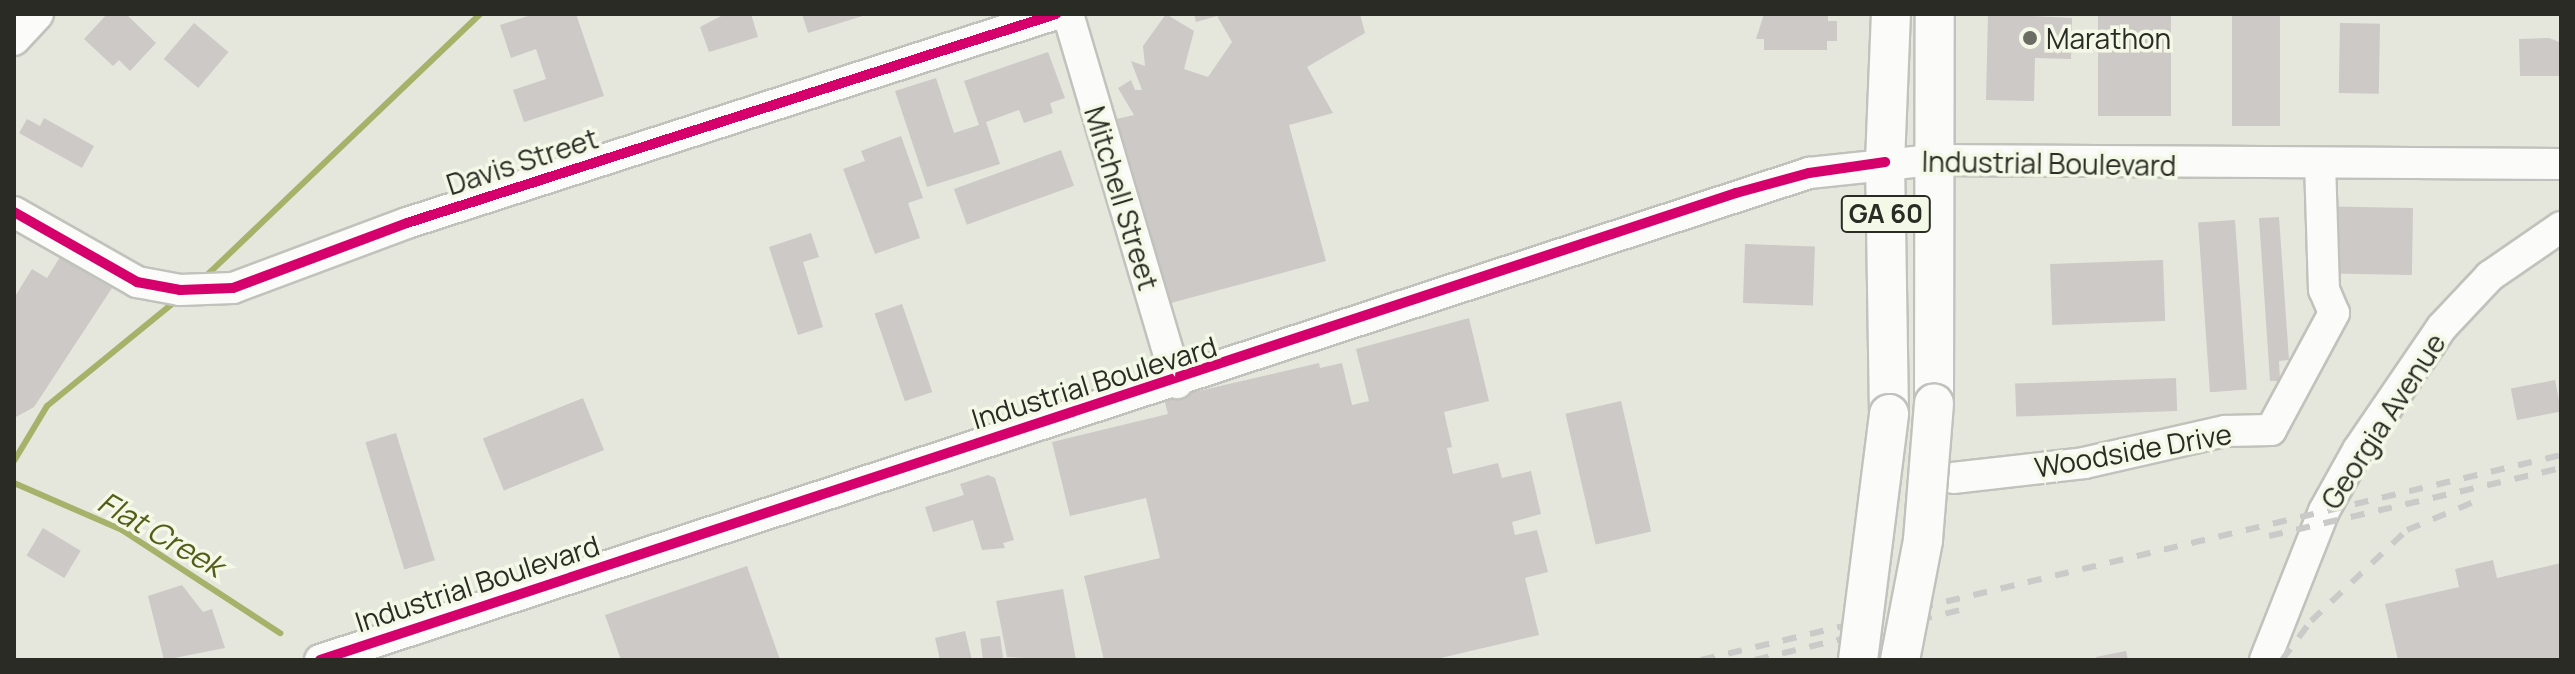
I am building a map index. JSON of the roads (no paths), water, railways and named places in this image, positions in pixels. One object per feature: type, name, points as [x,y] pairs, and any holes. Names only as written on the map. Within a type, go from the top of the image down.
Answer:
[{"type":"main road","name":"GA 60","points":[[1858,660],[1889,414],[1885,162],[1891,14]]},
{"type":"main road","name":"GA 60","points":[[1900,660],[1923,540],[1934,403],[1932,160],[1935,14]]},
{"type":"street","points":[[14,40],[38,14]]},
{"type":"street","name":"Davis Street","points":[[14,212],[137,282],[180,290],[233,288],[407,223],[1056,14]]},
{"type":"street","name":"Mitchell Street","points":[[1068,14],[1177,383]]},
{"type":"street","name":"Industrial Boulevard","points":[[320,660],[1177,383],[1736,193],[1809,173],[1885,162],[1932,160],[2320,165],[2561,164]]},
{"type":"street","name":"Woodside Drive","points":[[1953,478],[2084,463],[2225,431],[2271,430],[2334,313],[2324,290],[2320,165]]},
{"type":"street","name":"Georgia Avenue","points":[[2265,660],[2324,511],[2425,351],[2490,276],[2561,227]]},
{"type":"waterway","points":[[205,277],[480,14]]},
{"type":"waterway","points":[[14,461],[47,406],[178,299]]},
{"type":"waterway","name":"Flat Creek","points":[[14,483],[122,530],[280,633]]},
{"type":"railway","points":[[1701,660],[2561,455]]},
{"type":"railway","points":[[2269,536],[2561,468]]},
{"type":"railway","points":[[2282,660],[2311,621],[2407,530],[2483,498]]},
{"type":"railway","points":[[1755,660],[1965,609]]},
{"type":"place","name":"Marathon","points":[[2030,38]]}]
